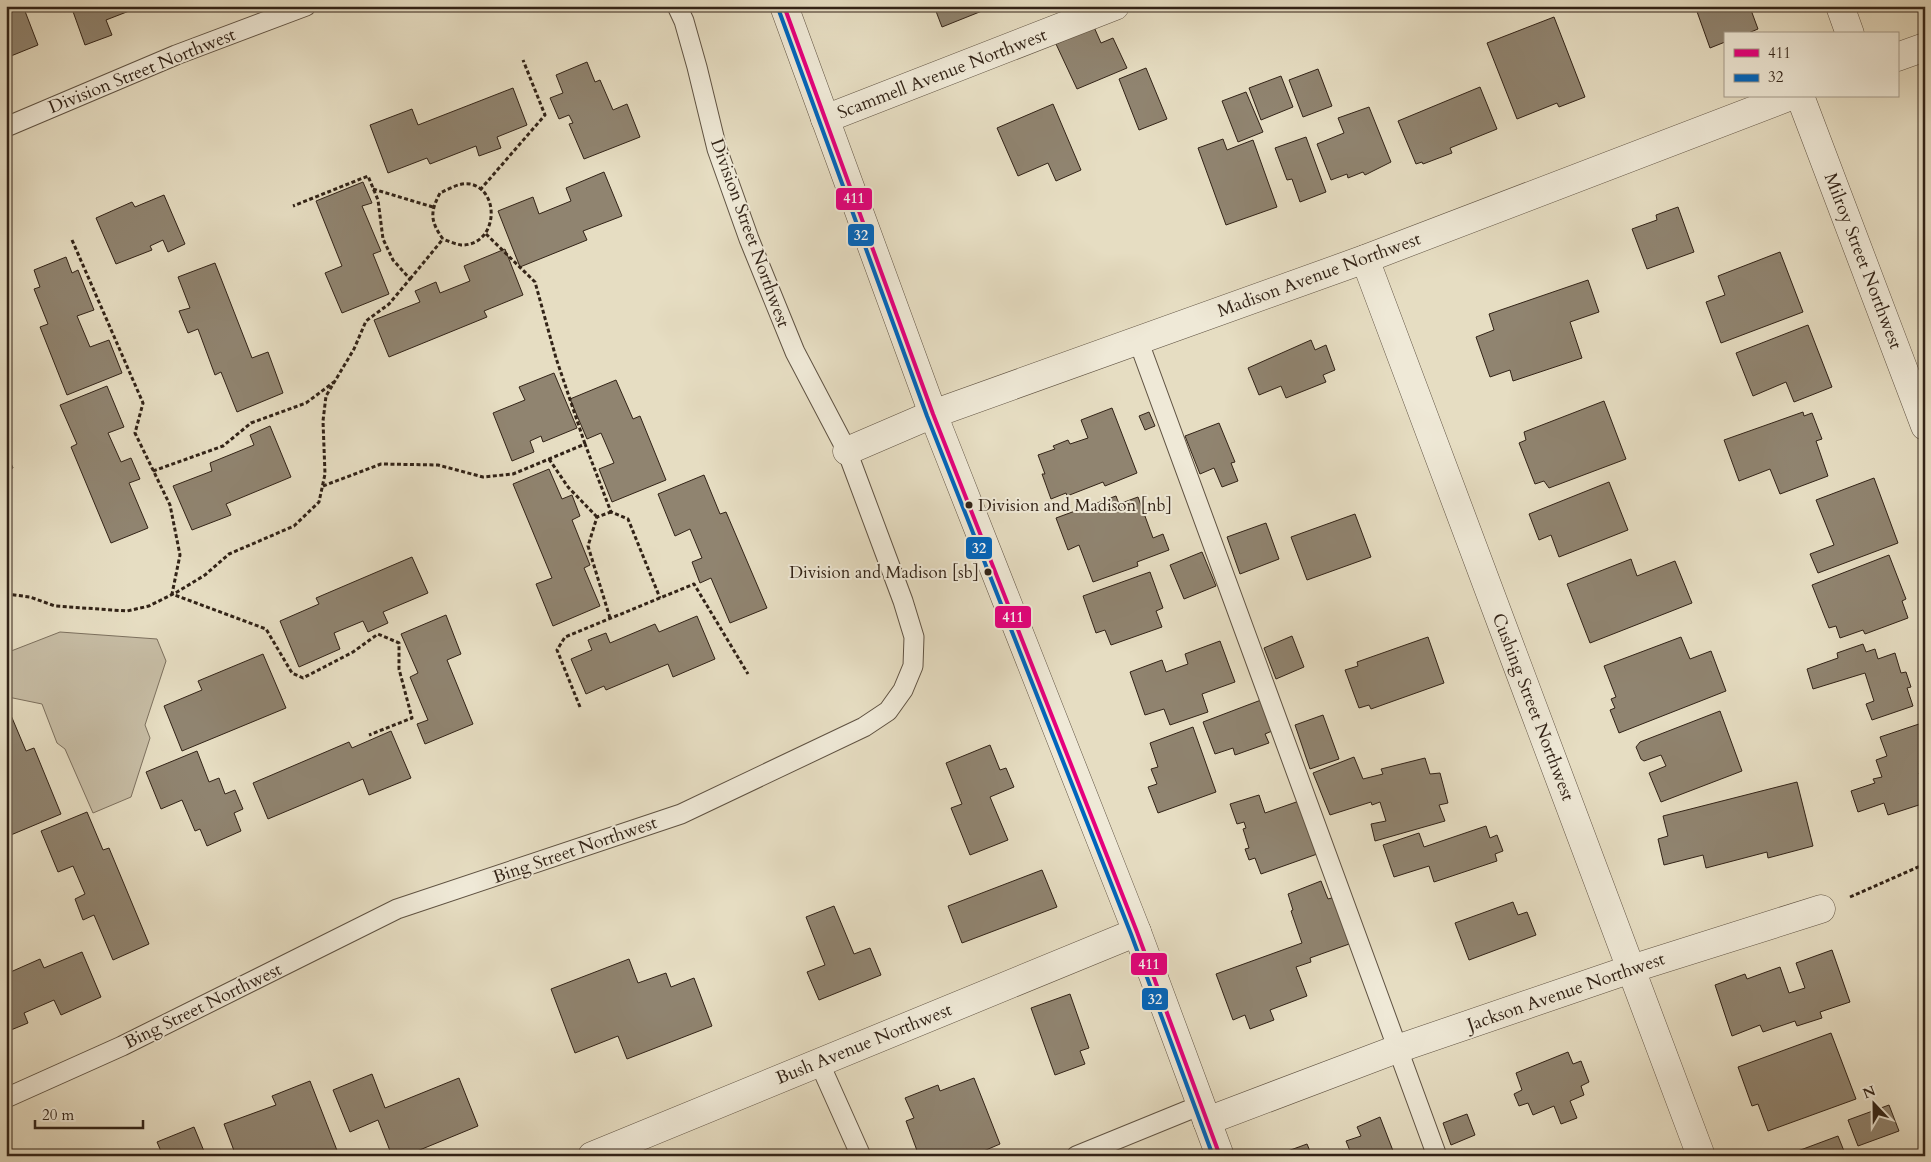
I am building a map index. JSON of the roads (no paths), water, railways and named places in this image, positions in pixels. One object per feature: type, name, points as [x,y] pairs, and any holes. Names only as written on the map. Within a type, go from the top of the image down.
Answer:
[{"type":"street","points":[[784,6],[933,414],[1137,932],[1220,1156]]},
{"type":"street","name":"Scammell Avenue Northwest","points":[[825,119],[1114,6]]},
{"type":"street","points":[[1840,6],[1849,32]]},
{"type":"street","points":[[1898,57],[1925,47]]},
{"type":"street","name":"Madison Avenue Northwest","points":[[846,451],[933,414],[1365,259],[1786,98]]},
{"type":"street","name":"Milroy Street Northwest","points":[[1801,98],[1925,426]]},
{"type":"street","name":"Cushing Street Northwest","points":[[1365,259],[1701,1156]]},
{"type":"street","name":"Jackson Avenue Northwest","points":[[1204,1113],[1631,969],[1821,909]]},
{"type":"street","name":"Bush Avenue Northwest","points":[[592,1156],[1137,932]]},
{"type":"lane","name":"Division Street Northwest","points":[[6,127],[176,55],[306,6]]},
{"type":"lane","name":"Division Street Northwest","points":[[677,6],[684,21],[697,67],[717,149],[749,240],[795,352],[846,451]]},
{"type":"lane","points":[[1138,340],[1437,1156]]},
{"type":"lane","name":"Bing Street Northwest","points":[[6,1098],[122,1046],[397,909],[682,814],[864,727],[888,711],[903,690],[913,666],[914,637],[903,601],[846,451]]},
{"type":"lane","points":[[819,1062],[861,1156]]},
{"type":"lane","points":[[1076,1156],[1204,1113]]},
{"type":"place","name":"Division and Madison [nb]","points":[[969,505]]},
{"type":"place","name":"Division and Madison [sb]","points":[[988,572]]}]
